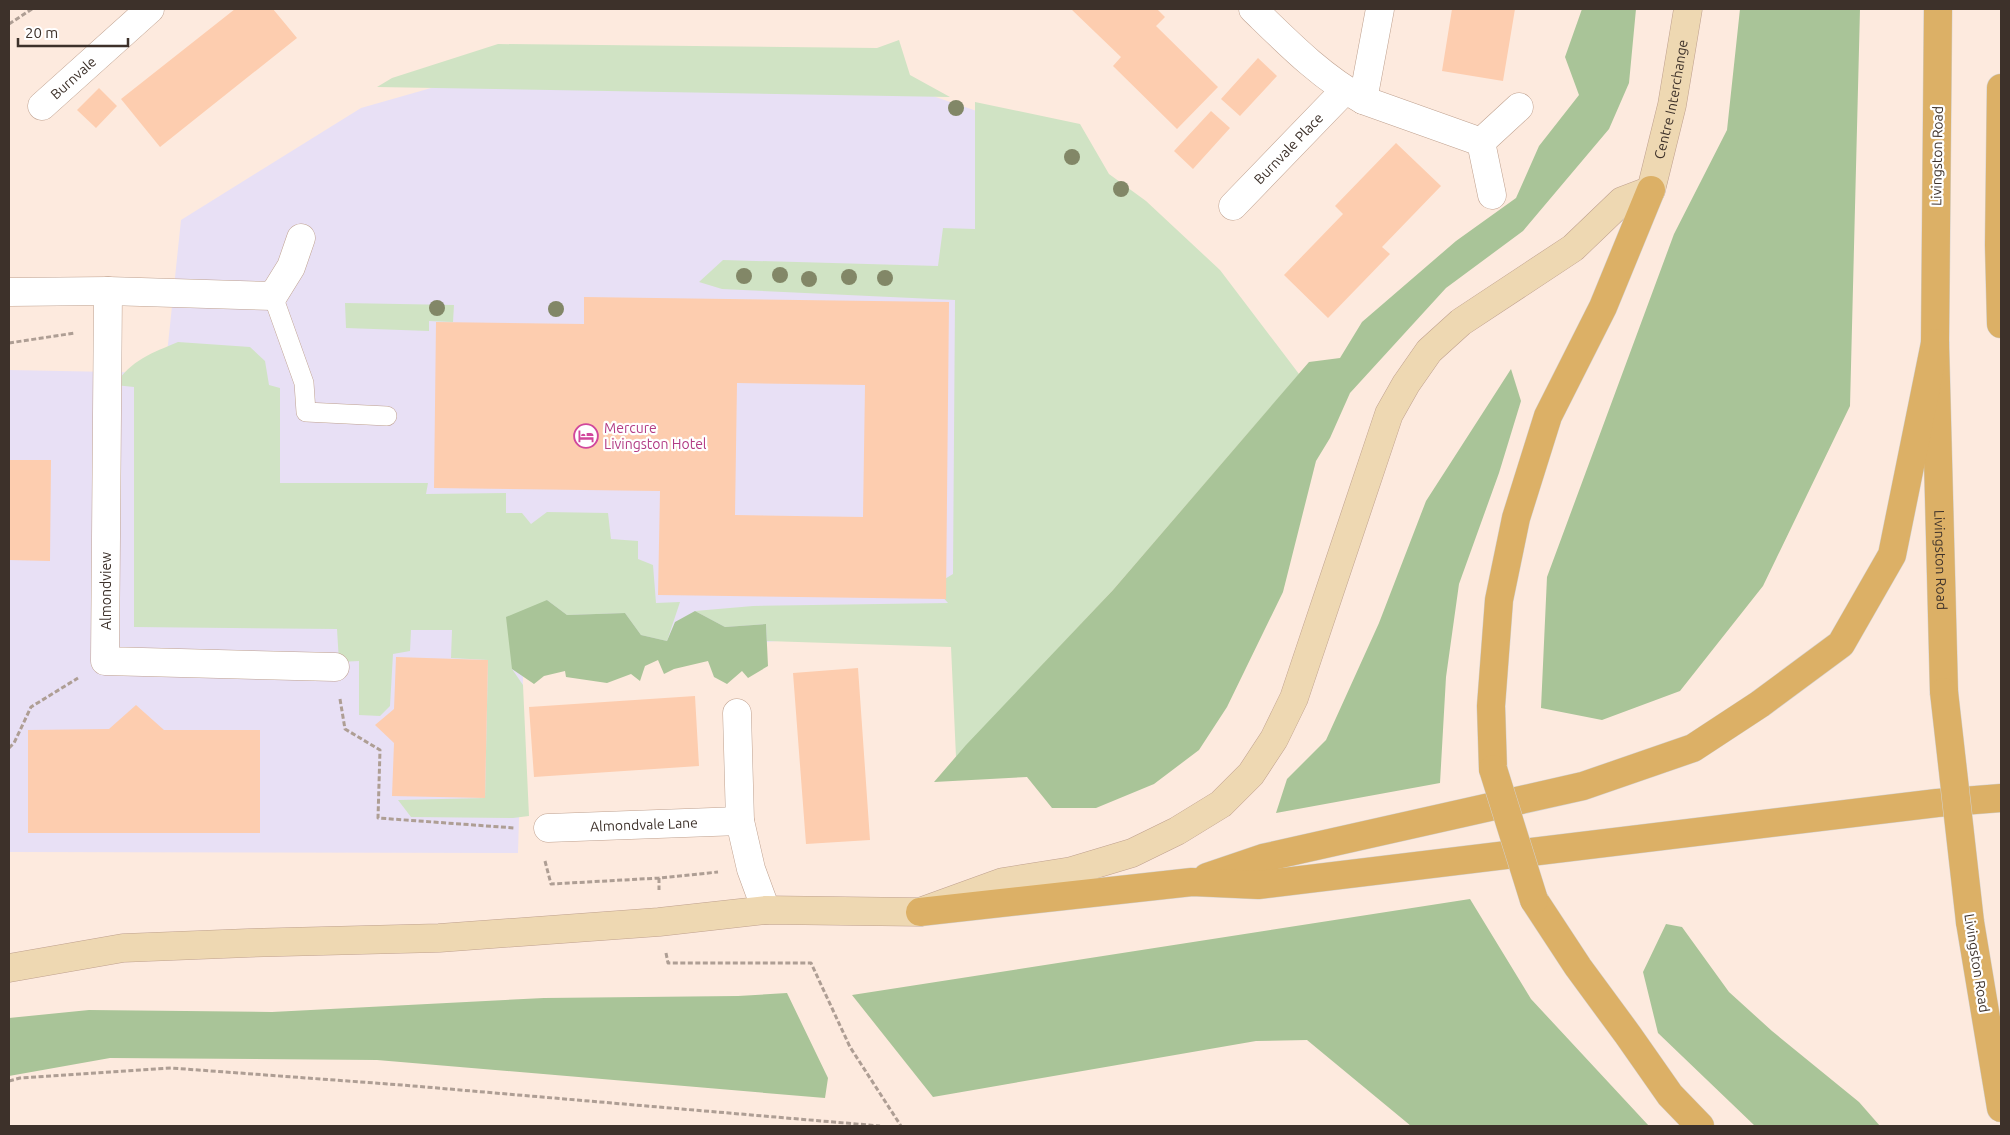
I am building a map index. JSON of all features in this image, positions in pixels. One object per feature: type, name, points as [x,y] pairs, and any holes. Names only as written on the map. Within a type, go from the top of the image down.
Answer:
[{"type":"main road","name":"Livingston Road","points":[[1938,9],[1935,343],[1944,692],[1970,922],[2001,1108]]},
{"type":"main road","points":[[2001,88],[1999,245],[2001,324]]},
{"type":"main road","points":[[1651,190],[1603,307],[1548,416],[1516,518],[1499,600],[1491,706],[1494,769],[1534,900],[1578,967],[1670,1095],[1700,1126]]},
{"type":"main road","points":[[1192,882],[1263,858],[1583,786],[1693,748],[1760,704],[1842,644],[1892,555],[1935,343]]},
{"type":"main road","points":[[920,912],[1192,882],[1258,885],[1937,802],[2001,798]]},
{"type":"street","name":"Burnvale","points":[[42,106],[150,9]]},
{"type":"street","points":[[1252,9],[1296,50],[1354,95],[1481,142]]},
{"type":"street","points":[[1354,95],[1380,9]]},
{"type":"street","name":"Centre Interchange","points":[[1651,190],[1672,105],[1688,9]]},
{"type":"street","name":"Burnvale Place","points":[[1233,206],[1354,95]]},
{"type":"street","points":[[1481,142],[1519,107]]},
{"type":"street","points":[[1481,142],[1492,195]]},
{"type":"street","points":[[9,968],[123,948],[439,938],[659,922],[766,910],[920,912],[1003,882],[1072,871],[1132,853],[1177,831],[1221,804],[1251,774],[1274,738],[1294,698],[1389,414],[1406,384],[1429,351],[1461,322],[1573,248],[1622,201],[1651,190]]},
{"type":"street","points":[[9,292],[108,291],[273,296],[292,268],[301,238]]},
{"type":"street","name":"Almondview","points":[[105,661],[108,291]]},
{"type":"street","points":[[105,661],[334,667]]},
{"type":"street","points":[[737,712],[740,821],[751,869],[766,910]]},
{"type":"street","name":"Almondvale Lane","points":[[536,828],[740,821]]},
{"type":"lane","points":[[273,296],[304,383],[306,412],[387,416]]},
{"type":"path","points":[[9,24],[32,9]]},
{"type":"path","points":[[9,343],[107,329]]},
{"type":"path","points":[[9,748],[14,743],[31,707],[105,661]]},
{"type":"path","points":[[334,667],[345,729],[380,750],[378,818],[536,828]]},
{"type":"path","points":[[544,857],[550,884],[659,878],[751,869]]},
{"type":"path","points":[[659,878],[659,922],[668,963],[811,963],[850,1047],[901,1126]]},
{"type":"path","points":[[9,1080],[171,1068],[402,1085],[880,1126]]},
{"type":"shaded area","points":[[515,64],[883,79],[1003,120],[1012,610],[931,625],[602,659],[525,611],[518,853],[9,852],[9,370],[165,373],[181,220],[361,108]]},
{"type":"green space","points":[[1582,9],[1636,9],[1629,83],[1609,129],[1523,231],[1446,288],[1350,393],[1330,438],[1316,461],[1283,592],[1227,707],[1199,750],[1154,784],[1096,808],[1052,808],[1027,777],[934,782],[966,745],[1113,590],[1309,362],[1340,358],[1362,322],[1456,241],[1516,198],[1539,146],[1579,95],[1565,57]]},
{"type":"green space","points":[[1740,9],[1860,9],[1850,406],[1763,586],[1680,691],[1602,720],[1541,708],[1547,577],[1674,234],[1727,130]]},
{"type":"green space","points":[[899,40],[910,75],[950,97],[377,87],[392,78],[498,44],[877,48]]},
{"type":"green space","points":[[975,102],[1080,124],[1109,174],[1146,201],[1220,270],[1299,374],[1113,590],[956,757],[951,647],[767,641],[766,624],[725,627],[695,611],[753,606],[948,603],[933,586],[953,574],[955,300],[722,289],[699,282],[723,260],[938,266],[943,228],[975,229]]},
{"type":"green space","points":[[345,303],[454,305],[453,322],[429,321],[429,331],[346,328]]},
{"type":"green space","points":[[178,342],[250,347],[265,361],[269,385],[280,388],[280,483],[428,483],[426,494],[506,493],[506,513],[522,513],[531,524],[547,512],[608,513],[611,539],[638,541],[638,559],[653,565],[656,603],[680,602],[667,641],[641,635],[625,613],[567,615],[547,600],[512,669],[523,685],[529,816],[513,818],[411,817],[398,800],[485,798],[488,660],[451,658],[452,630],[411,630],[410,651],[393,654],[390,706],[380,716],[359,715],[359,661],[339,662],[337,629],[134,627],[134,387],[115,385],[121,376],[135,363]]},
{"type":"green space","points":[[1511,369],[1521,401],[1499,473],[1459,584],[1446,677],[1440,783],[1276,813],[1287,779],[1326,740],[1379,623],[1426,501]]},
{"type":"green space","points":[[547,600],[567,615],[625,613],[641,635],[667,641],[675,622],[695,611],[725,627],[766,624],[768,666],[748,678],[742,671],[727,684],[714,677],[708,661],[674,669],[664,674],[658,660],[645,666],[640,681],[631,674],[607,683],[566,677],[565,671],[544,676],[534,684],[512,669],[506,617]]},
{"type":"green space","points":[[1470,899],[1531,999],[1649,1126],[1411,1126],[1307,1040],[1256,1041],[933,1097],[852,995]]},
{"type":"green space","points":[[1666,924],[1682,927],[1729,992],[1772,1031],[1859,1102],[1880,1126],[1755,1126],[1658,1033],[1643,972]]},
{"type":"green space","points":[[787,993],[828,1078],[825,1098],[377,1060],[110,1058],[9,1076],[9,1018],[89,1010],[272,1012],[544,998],[738,996]]},
{"type":"building","points":[[235,9],[273,9],[297,38],[160,147],[121,99]]},
{"type":"building","points":[[1071,9],[1157,9],[1165,17],[1156,26],[1218,87],[1177,129],[1113,66],[1121,57]]},
{"type":"building","points":[[1452,9],[1515,9],[1503,81],[1442,71]]},
{"type":"building","points":[[1258,58],[1277,76],[1240,116],[1221,99]]},
{"type":"building","points":[[99,88],[117,106],[96,128],[77,110]]},
{"type":"building","points":[[1211,111],[1230,128],[1193,169],[1174,151]]},
{"type":"building","points":[[1396,143],[1441,186],[1382,247],[1390,254],[1328,318],[1284,275],[1343,214],[1335,206]]},
{"type":"building","name":"Mercure Livingston Hotel","points":[[584,297],[949,302],[946,599],[658,595],[660,491],[434,488],[436,322],[584,324]],"holes":[[[737,383],[865,385],[863,517],[735,515]]]},
{"type":"building","points":[[9,460],[51,460],[50,561],[9,560]]},
{"type":"building","points":[[396,657],[488,660],[485,798],[392,796],[394,743],[375,725],[394,709]]},
{"type":"building","points":[[858,668],[870,840],[806,844],[793,673]]},
{"type":"building","points":[[695,696],[699,766],[534,777],[529,707]]},
{"type":"building","points":[[136,705],[164,730],[260,730],[260,833],[28,833],[28,730],[109,729]]},
{"type":"place","name":"Mercure Livingston Hotel","points":[[586,436]]}]
